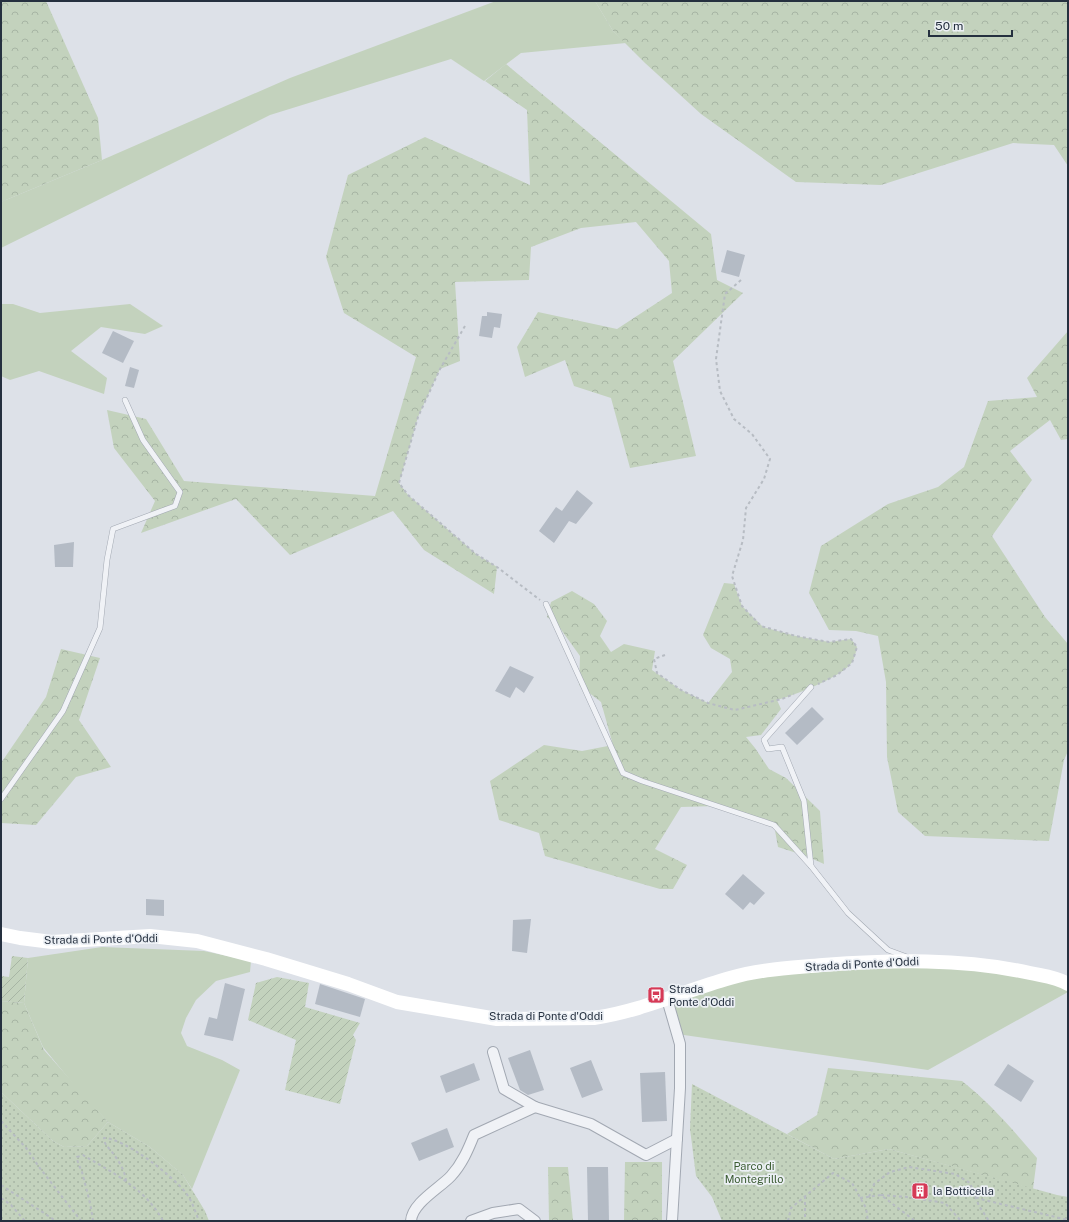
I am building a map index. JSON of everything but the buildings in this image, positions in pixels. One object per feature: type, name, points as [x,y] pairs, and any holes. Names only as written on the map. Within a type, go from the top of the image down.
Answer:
[{"type":"street","name":"Strada di Ponte d'Oddi","points":[[1,934],[52,942],[150,936],[197,941],[266,959],[348,984],[397,1002],[497,1019],[594,1018],[617,1014],[730,978],[765,970],[858,963],[919,961],[982,965],[1015,969],[1055,978],[1068,984]]},
{"type":"street","points":[[667,999],[680,1044],[680,1088],[672,1221]]},
{"type":"street","points":[[493,1052],[504,1089],[535,1107],[591,1124],[646,1155],[677,1139]]},
{"type":"street","points":[[411,1221],[411,1218],[419,1204],[451,1176],[466,1155],[474,1135],[535,1107]]},
{"type":"street","points":[[471,1221],[493,1212],[519,1208],[535,1221]]},
{"type":"lane","points":[[1,800],[63,711],[100,628],[107,560],[113,529],[175,506],[180,492],[142,440],[126,400]]},
{"type":"lane","points":[[546,604],[623,773],[642,781],[774,825],[848,913],[888,950],[919,961]]},
{"type":"lane","points":[[810,866],[804,801],[782,747],[768,749],[764,740],[811,687]]},
{"type":"path","points":[[665,655],[654,659],[656,673],[680,690],[708,703],[734,710],[782,699],[837,675],[852,662],[857,647],[851,639],[829,642],[796,636],[761,626],[742,606],[732,576],[743,540],[746,508],[764,479],[770,459],[752,434],[734,419],[720,391],[716,359],[725,294],[741,280]]},
{"type":"path","points":[[465,326],[440,368],[418,417],[399,483],[408,495],[476,554],[497,567],[546,604]]},
{"type":"path","points":[[1,1121],[27,1149],[81,1221]]},
{"type":"path","points":[[126,1181],[120,1163],[105,1144],[104,1138],[122,1143],[149,1160],[179,1184],[191,1201],[199,1221]]},
{"type":"path","points":[[93,1221],[92,1210],[81,1168],[77,1160],[77,1157],[83,1155],[140,1191],[159,1213],[163,1221]]},
{"type":"path","points":[[869,1197],[874,1184],[890,1172],[909,1167],[955,1174],[970,1183],[979,1206],[989,1221]]},
{"type":"path","points":[[788,1221],[791,1208],[833,1173],[852,1184],[866,1208],[868,1221]]},
{"type":"path","points":[[1,1185],[56,1221]]},
{"type":"path","points":[[882,1195],[915,1221]]},
{"type":"path","points":[[860,1198],[882,1195],[945,1203],[961,1221]]},
{"type":"path","points":[[805,1196],[805,1221]]},
{"type":"path","points":[[975,1197],[1068,1220]]},
{"type":"path","points":[[1,1198],[25,1221]]},
{"type":"green space","points":[[1,1],[46,1],[98,118],[102,160],[1,202]]},
{"type":"green space","points":[[496,1],[595,1],[613,31],[626,43],[521,53],[484,81],[451,59],[270,115],[1,248],[1,202],[102,160],[290,78]]},
{"type":"green space","points":[[595,1],[1068,1],[1068,166],[1054,145],[1013,143],[881,185],[796,182],[701,114],[645,63],[613,31]]},
{"type":"green space","points":[[506,64],[711,234],[717,280],[743,293],[673,361],[696,456],[630,468],[611,398],[574,386],[565,360],[525,377],[517,347],[538,312],[617,329],[672,293],[669,261],[636,222],[581,228],[531,247],[529,280],[455,282],[460,361],[440,369],[418,417],[399,483],[408,495],[476,554],[497,567],[494,594],[424,550],[393,511],[290,555],[236,499],[141,533],[155,501],[114,448],[107,410],[146,419],[184,481],[375,496],[416,357],[344,313],[326,257],[348,175],[425,137],[530,185],[527,110],[485,81]]},
{"type":"green space","points":[[1,304],[13,304],[40,313],[130,304],[163,326],[145,334],[101,327],[71,351],[107,378],[104,394],[39,371],[10,380],[1,376]]},
{"type":"green space","points":[[1068,331],[1068,439],[1061,440],[1050,420],[1010,451],[1032,480],[992,536],[1045,617],[1068,644],[1068,751],[1064,760],[1049,841],[925,836],[898,812],[887,757],[886,682],[878,636],[856,631],[829,630],[809,593],[821,546],[888,504],[938,487],[964,467],[988,401],[1037,397],[1027,378]]},
{"type":"green space","points":[[724,583],[734,584],[742,606],[763,627],[796,636],[829,642],[851,639],[857,647],[853,660],[847,667],[818,685],[777,700],[781,709],[761,735],[746,737],[769,769],[786,778],[820,811],[824,864],[806,856],[778,847],[774,825],[716,806],[681,807],[655,849],[687,865],[673,889],[660,889],[545,856],[539,833],[499,820],[490,781],[544,745],[582,751],[613,745],[601,702],[579,685],[580,656],[557,624],[547,617],[551,602],[572,591],[594,604],[607,621],[600,636],[611,652],[624,644],[655,651],[652,670],[681,690],[708,703],[732,672],[730,659],[711,648],[703,635]]},
{"type":"green space","points":[[61,649],[100,658],[79,720],[111,767],[76,777],[36,825],[1,823],[1,763],[46,697]]},
{"type":"green space","points":[[102,947],[204,951],[251,961],[250,972],[216,981],[196,1000],[186,1018],[181,1033],[187,1046],[222,1060],[240,1070],[192,1189],[183,1175],[150,1147],[108,1122],[79,1091],[43,1047],[24,1003],[28,958]]},
{"type":"green space","points":[[12,956],[28,958],[24,1003],[1,1001],[1,976],[9,977]]},
{"type":"green space","points":[[919,961],[1068,984],[1068,992],[928,1070],[677,1034],[667,999],[730,978]]},
{"type":"green space","points":[[277,977],[309,983],[305,1007],[360,1023],[353,1035],[356,1040],[340,1104],[285,1090],[296,1040],[248,1020],[256,983]]},
{"type":"green space","points":[[1,1001],[24,1003],[44,1050],[108,1122],[87,1146],[64,1147],[53,1141],[1,1092]]},
{"type":"green space","points":[[828,1068],[962,1081],[992,1108],[1037,1158],[1033,1189],[889,1149],[834,1159],[787,1134],[817,1115]]},
{"type":"green space","name":"Parco di Montegrillo","points":[[692,1084],[834,1159],[889,1149],[1068,1197],[1068,1221],[722,1221],[712,1197],[696,1176],[690,1129]]},
{"type":"green space","points":[[1,1092],[53,1141],[64,1147],[87,1146],[108,1122],[150,1147],[183,1175],[205,1211],[209,1221],[1,1221]]},
{"type":"green space","points":[[625,1162],[662,1162],[662,1221],[624,1221]]},
{"type":"green space","points":[[548,1167],[568,1167],[573,1221],[549,1221]]},
{"type":"place","name":"Strada Ponte d'Oddi","points":[[656,995]]},
{"type":"place","name":"la Botticella","points":[[920,1191]]}]
